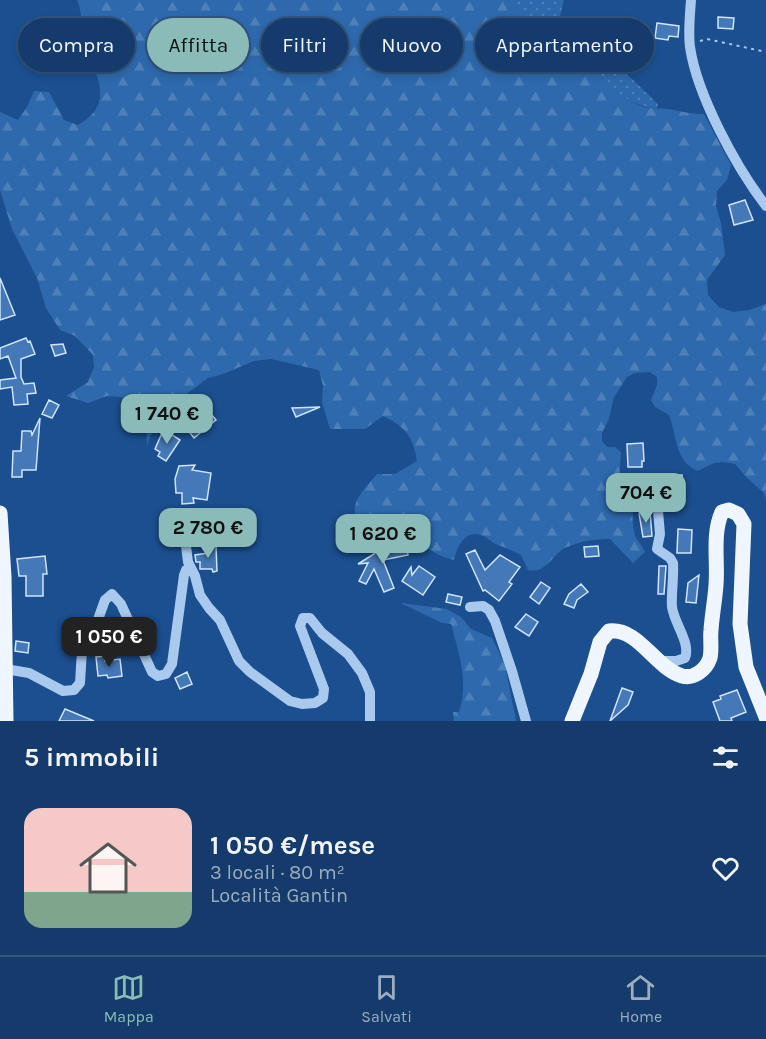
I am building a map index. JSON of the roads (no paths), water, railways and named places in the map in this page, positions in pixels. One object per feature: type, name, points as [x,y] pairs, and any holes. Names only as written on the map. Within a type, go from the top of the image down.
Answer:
[{"type":"main road","points":[[572,721],[591,674],[600,642],[609,631],[618,630],[627,633],[658,661],[682,676],[693,676],[704,669],[710,658],[716,585],[717,524],[722,512],[729,510],[738,514],[744,524],[740,624],[746,667],[766,717]]},
{"type":"main road","points":[[0,513],[4,577],[6,721]]},
{"type":"street","points":[[691,0],[689,45],[701,91],[735,158],[766,206]]},
{"type":"street","points":[[657,500],[660,534],[657,549],[673,563],[672,606],[687,654],[681,660],[658,661]]},
{"type":"street","points":[[176,514],[190,568],[195,576],[200,595],[220,620],[239,661],[250,672],[290,701],[315,704],[323,698],[324,689],[300,626],[303,618],[310,618],[322,633],[348,654],[362,673],[370,692],[370,721]]},
{"type":"street","points":[[5,669],[29,673],[63,692],[74,690],[80,683],[82,650],[85,641],[96,625],[105,600],[112,594],[120,604],[152,672],[158,676],[166,674],[172,664],[176,646],[184,575],[190,568]]},
{"type":"street","points":[[470,607],[483,606],[489,610],[495,621],[526,721]]}]
